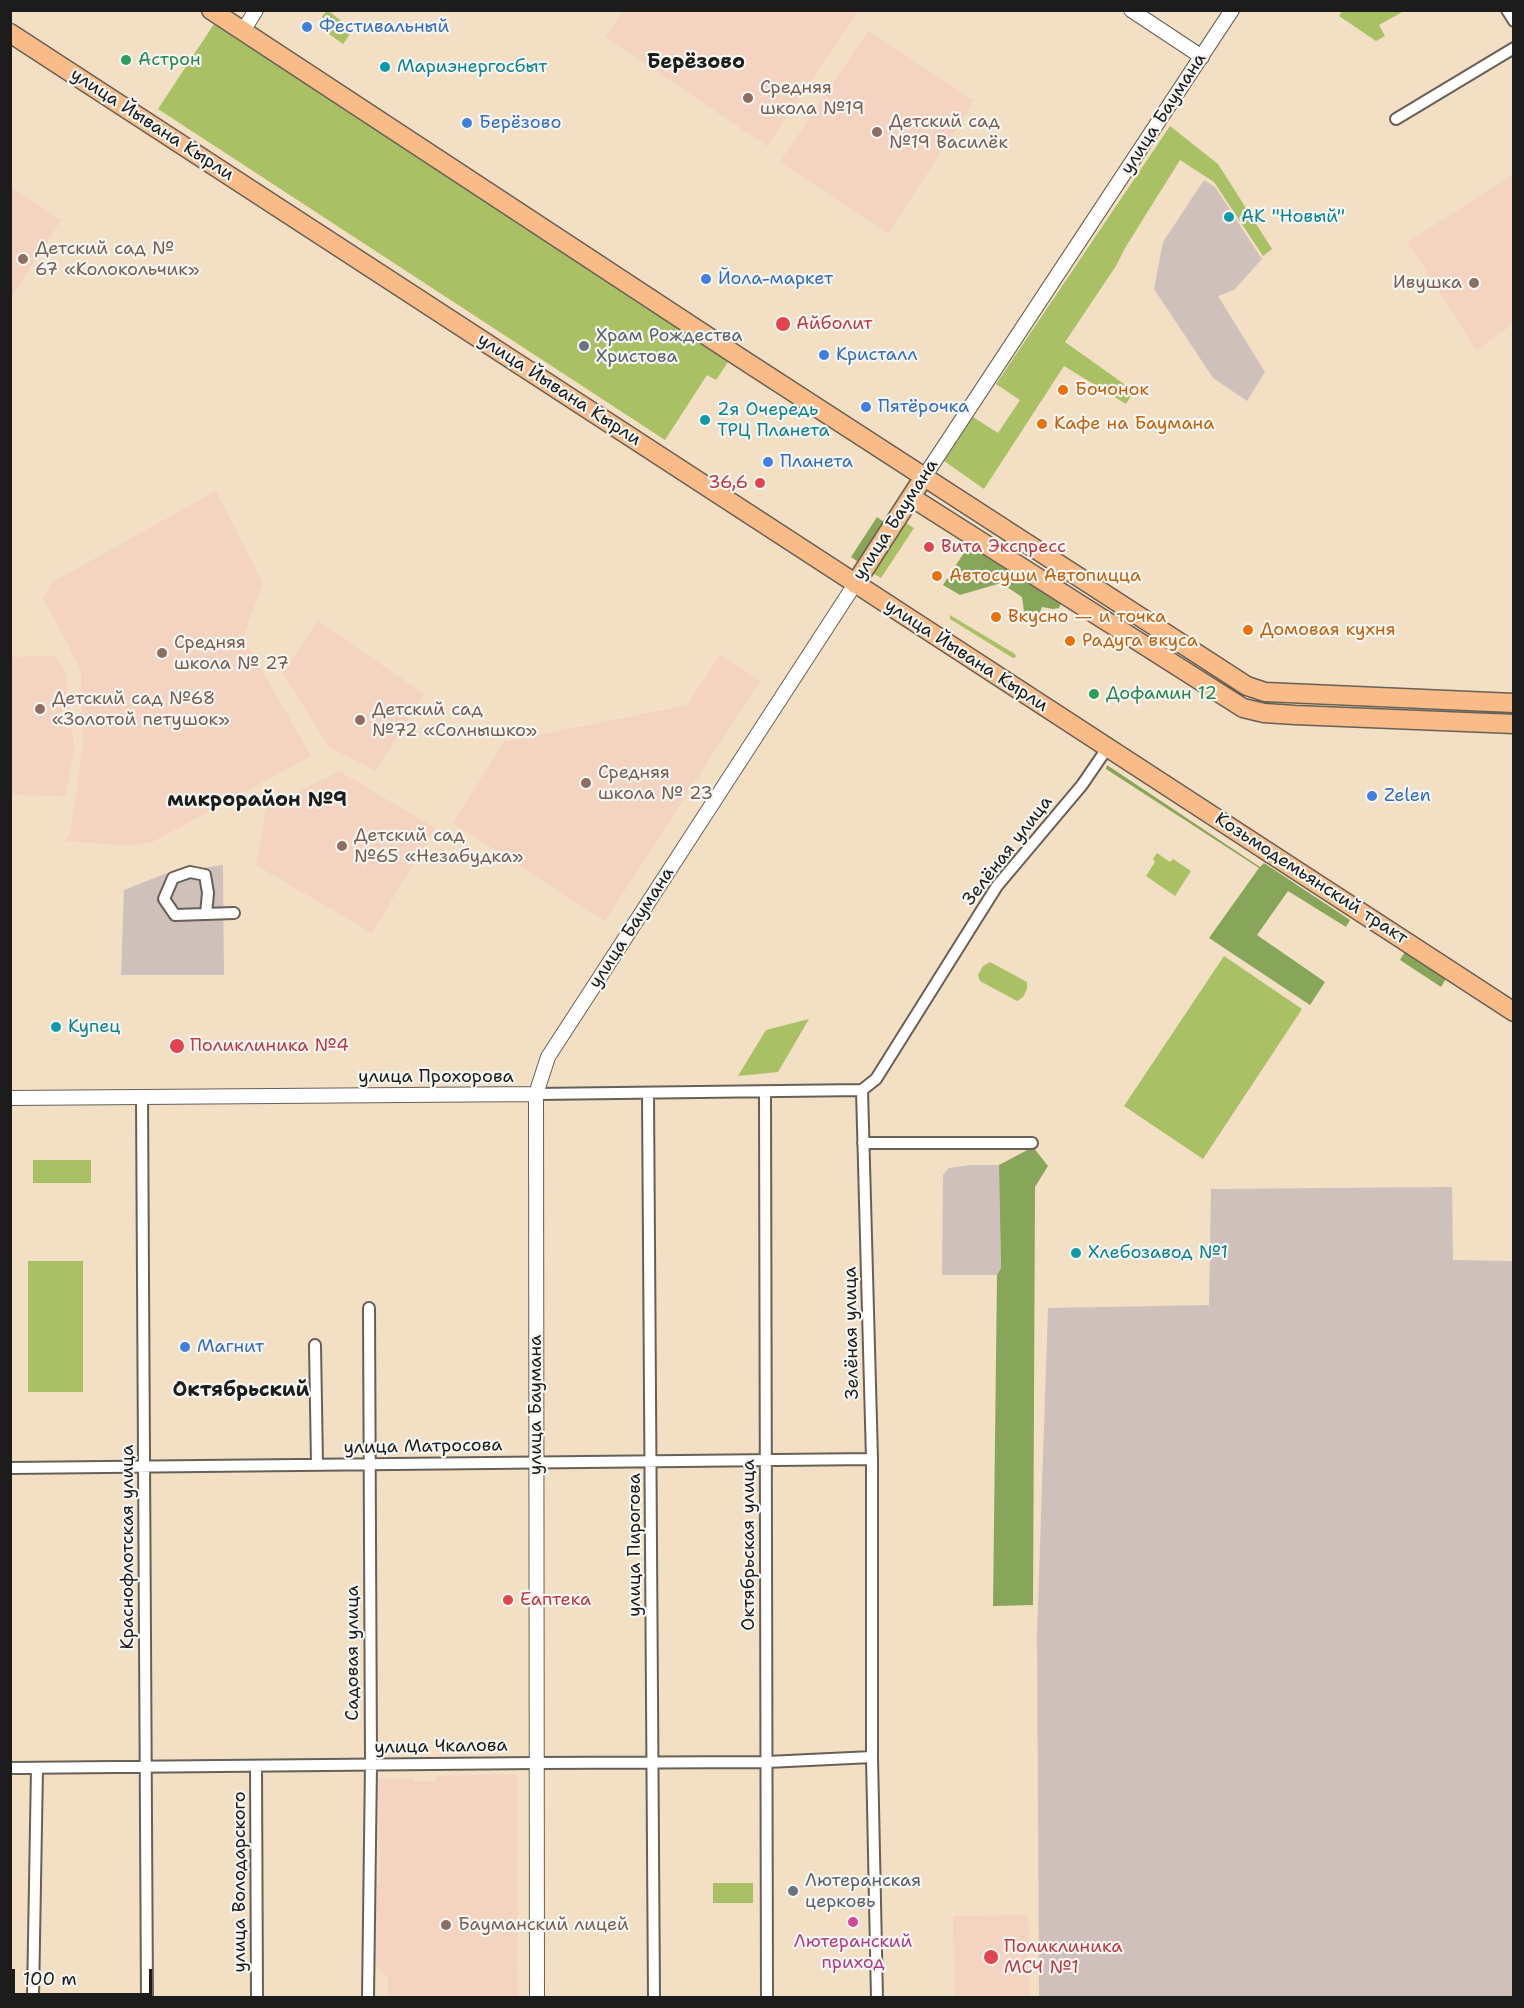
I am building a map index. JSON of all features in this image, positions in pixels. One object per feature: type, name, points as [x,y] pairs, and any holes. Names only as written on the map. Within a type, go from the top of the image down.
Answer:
[{"type":"main road","points":[[211,10],[1247,686],[1264,692],[1506,703],[1505,723],[1295,715],[1264,713],[1243,708],[911,496]]},
{"type":"main road","name":"улица Йывана Кырли","points":[[10,33],[1108,747]]},
{"type":"main road","name":"улица Баумана","points":[[855,584],[924,477]]},
{"type":"main road","points":[[1063,593],[1075,574]]},
{"type":"main road","points":[[1295,715],[1296,694]]},
{"type":"main road","name":"Козьмодемьянский тракт","points":[[1108,747],[1514,1012]]},
{"type":"street","points":[[243,31],[256,10]]},
{"type":"street","points":[[1131,10],[1202,57]]},
{"type":"street","name":"улица Баумана","points":[[924,477],[1232,10]]},
{"type":"street","points":[[1507,10],[1514,21]]},
{"type":"street","points":[[1396,119],[1514,48]]},
{"type":"street","name":"улица Баумана","points":[[537,1998],[536,1094],[548,1057],[855,584]]},
{"type":"street","name":"Зелёная улица","points":[[877,1998],[872,1757],[872,1459],[862,1090],[876,1079],[997,886],[1082,785],[1108,747]]},
{"type":"street","points":[[206,914],[208,893],[205,875],[190,872],[173,878],[164,899],[175,915],[206,914],[234,913]]},
{"type":"street","name":"улица Прохорова","points":[[10,1098],[862,1090]]},
{"type":"street","name":"Октябрьская улица","points":[[765,1092],[767,1998]]},
{"type":"street","name":"улица Пирогова","points":[[648,1093],[654,1998]]},
{"type":"street","name":"Краснофлотская улица","points":[[142,1097],[147,1998]]},
{"type":"street","points":[[863,1143],[1032,1143]]},
{"type":"street","name":"Садовая улица","points":[[368,1998],[371,1764],[369,1308]]},
{"type":"street","points":[[315,1345],[317,1464]]},
{"type":"street","name":"улица Матросова","points":[[10,1468],[872,1459]]},
{"type":"street","name":"улица Чкалова","points":[[10,1768],[767,1762],[872,1757]]},
{"type":"street","name":"улица Володарского","points":[[256,1766],[257,1998]]},
{"type":"street","points":[[33,1998],[37,1768]]},
{"type":"shaded area","name":"Средняя школа №19","points":[[623,11],[858,11],[767,146],[605,37]]},
{"type":"shaded area","name":"Детский сад №19 Василёк","points":[[868,31],[974,101],[888,234],[780,162]]},
{"type":"shaded area","name":"Ивушка","points":[[1512,175],[1513,324],[1476,350],[1408,242]]},
{"type":"shaded area","points":[[1204,180],[1215,187],[1262,259],[1234,290],[1218,296],[1265,372],[1247,401],[1213,378],[1154,289],[1163,242]]},
{"type":"shaded area","name":"Детский сад № 67 «Колокольчик»","points":[[11,187],[61,220],[11,298]]},
{"type":"shaded area","name":"Средняя школа № 27","points":[[216,491],[263,583],[243,637],[311,756],[152,842],[131,846],[66,841],[71,831],[83,743],[81,670],[43,598],[51,583]]},
{"type":"shaded area","name":"Детский сад №72 «Солнышко»","points":[[318,621],[424,694],[376,771],[329,747],[283,673]]},
{"type":"shaded area","name":"Средняя школа № 23","points":[[720,655],[760,681],[605,921],[453,823],[504,742],[687,705]]},
{"type":"shaded area","name":"Детский сад №68 «Золотой петушок»","points":[[55,656],[65,671],[74,747],[66,796],[11,795],[11,657]]},
{"type":"shaded area","name":"Детский сад №65 «Незабудка»","points":[[339,771],[435,828],[372,933],[256,865],[266,809]]},
{"type":"shaded area","points":[[223,865],[224,975],[121,975],[124,890],[167,873]]},
{"type":"shaded area","points":[[999,1165],[1001,1268],[997,1275],[942,1275],[943,1175],[949,1168]]},
{"type":"shaded area","points":[[1452,1187],[1453,1260],[1513,1261],[1513,1997],[1039,1997],[1037,1634],[1048,1308],[1209,1305],[1211,1189]]},
{"type":"shaded area","name":"Бауманский лицей","points":[[517,1774],[518,1997],[388,1997],[388,1977],[375,1965],[374,1884],[380,1883],[378,1779],[414,1779],[414,1782],[436,1782],[437,1776]]},
{"type":"shaded area","name":"Поликлиника МСЧ №1","points":[[1028,1915],[1030,1997],[955,1997],[953,1916]]},
{"type":"green space","points":[[327,10],[353,30],[343,44],[329,34],[334,26],[322,17]]},
{"type":"green space","points":[[1342,10],[1404,11],[1379,25],[1385,36],[1376,41],[1339,16]]},
{"type":"green space","points":[[214,24],[730,359],[716,380],[707,375],[665,440],[158,109]]},
{"type":"green space","points":[[1170,126],[1218,164],[1272,249],[1263,256],[1214,182],[1180,160],[1116,266],[1065,342],[1134,391],[1126,404],[1064,366],[984,489],[944,461],[973,417],[998,433],[1020,400],[996,384]]},
{"type":"green space","points":[[877,517],[884,522],[858,562],[851,557]]},
{"type":"green space","points":[[905,522],[914,528],[881,578],[872,573]]},
{"type":"green space","points":[[977,544],[1061,603],[1059,608],[1042,607],[1037,620],[1025,618],[1022,597],[1001,583],[960,595],[943,585],[969,545]]},
{"type":"green space","points":[[950,615],[1015,654],[1016,657],[1013,658],[950,619]]},
{"type":"green space","points":[[1107,765],[1260,867],[1264,863],[1350,920],[1346,927],[1288,891],[1257,935],[1325,982],[1310,1005],[1209,938],[1259,868],[1106,769]]},
{"type":"green space","points":[[1157,853],[1170,862],[1173,859],[1191,871],[1175,896],[1146,876],[1155,862],[1153,859]]},
{"type":"green space","points":[[1406,950],[1447,977],[1441,987],[1400,960]]},
{"type":"green space","points":[[1224,956],[1302,1009],[1203,1159],[1124,1106]]},
{"type":"green space","points":[[990,962],[1027,982],[1027,989],[1023,997],[1017,1001],[980,981],[978,975],[983,966]]},
{"type":"green space","points":[[809,1019],[778,1072],[738,1076],[766,1030]]},
{"type":"green space","points":[[1033,1147],[1048,1166],[1035,1187],[1033,1605],[993,1606],[997,1275],[1001,1268],[999,1165]]},
{"type":"green space","points":[[33,1160],[91,1160],[91,1183],[33,1183]]},
{"type":"green space","points":[[28,1261],[83,1261],[83,1392],[28,1392]]},
{"type":"green space","points":[[713,1883],[753,1883],[753,1903],[713,1903]]},
{"type":"place","name":"Фестивальный","points":[[307,27]]},
{"type":"place","name":"Астрон","points":[[126,60]]},
{"type":"place","name":"Мариэнергосбыт","points":[[385,67]]},
{"type":"place","name":"Средняя школа №19","points":[[748,98]]},
{"type":"place","name":"Берёзово","points":[[467,123]]},
{"type":"place","name":"Детский сад №19 Василёк","points":[[877,132]]},
{"type":"place","name":"АК \"Новый\"","points":[[1229,217]]},
{"type":"place","name":"Детский сад № 67 «Колокольчик»","points":[[23,259]]},
{"type":"place","name":"Йола-маркет","points":[[706,279]]},
{"type":"place","name":"Ивушка","points":[[1474,283]]},
{"type":"place","name":"Айболит","points":[[783,324]]},
{"type":"place","name":"Храм Рождества Христова","points":[[584,346]]},
{"type":"place","name":"Кристалл","points":[[824,355]]},
{"type":"place","name":"Бочонок","points":[[1063,390]]},
{"type":"place","name":"Пятёрочка","points":[[866,407]]},
{"type":"place","name":"2я Очередь ТРЦ Планета","points":[[705,420]]},
{"type":"place","name":"Кафе на Баумана","points":[[1042,424]]},
{"type":"place","name":"Планета","points":[[768,462]]},
{"type":"place","name":"36,6","points":[[760,483]]},
{"type":"place","name":"Вита Экспресс","points":[[929,547]]},
{"type":"place","name":"Автосуши Автопицца","points":[[937,576]]},
{"type":"place","name":"Вкусно — и точка","points":[[996,617]]},
{"type":"place","name":"Домовая кухня","points":[[1248,630]]},
{"type":"place","name":"Радуга вкуса","points":[[1070,641]]},
{"type":"place","name":"Средняя школа № 27","points":[[162,653]]},
{"type":"place","name":"Дофамин 12","points":[[1094,694]]},
{"type":"place","name":"Детский сад №68 «Золотой петушок»","points":[[40,709]]},
{"type":"place","name":"Детский сад №72 «Солнышко»","points":[[360,720]]},
{"type":"place","name":"Средняя школа № 23","points":[[586,783]]},
{"type":"place","name":"Zelen","points":[[1372,796]]},
{"type":"place","name":"Детский сад №65 «Незабудка»","points":[[342,846]]},
{"type":"place","name":"Купец","points":[[56,1027]]},
{"type":"place","name":"Поликлиника №4","points":[[177,1046]]},
{"type":"place","name":"Хлебозавод №1","points":[[1076,1253]]},
{"type":"place","name":"Магнит","points":[[185,1347]]},
{"type":"place","name":"Еаптека","points":[[508,1600]]},
{"type":"place","name":"Лютеранская церковь","points":[[793,1891]]},
{"type":"place","name":"Лютеранский приход","points":[[853,1922]]},
{"type":"place","name":"Бауманский лицей","points":[[446,1925]]},
{"type":"place","name":"Поликлиника МСЧ №1","points":[[991,1957]]},
{"type":"district","name":"Берёзово","points":[[696,63]]},
{"type":"district","name":"микрорайон №9","points":[[257,801]]},
{"type":"district","name":"Октябрьский","points":[[241,1391]]}]
